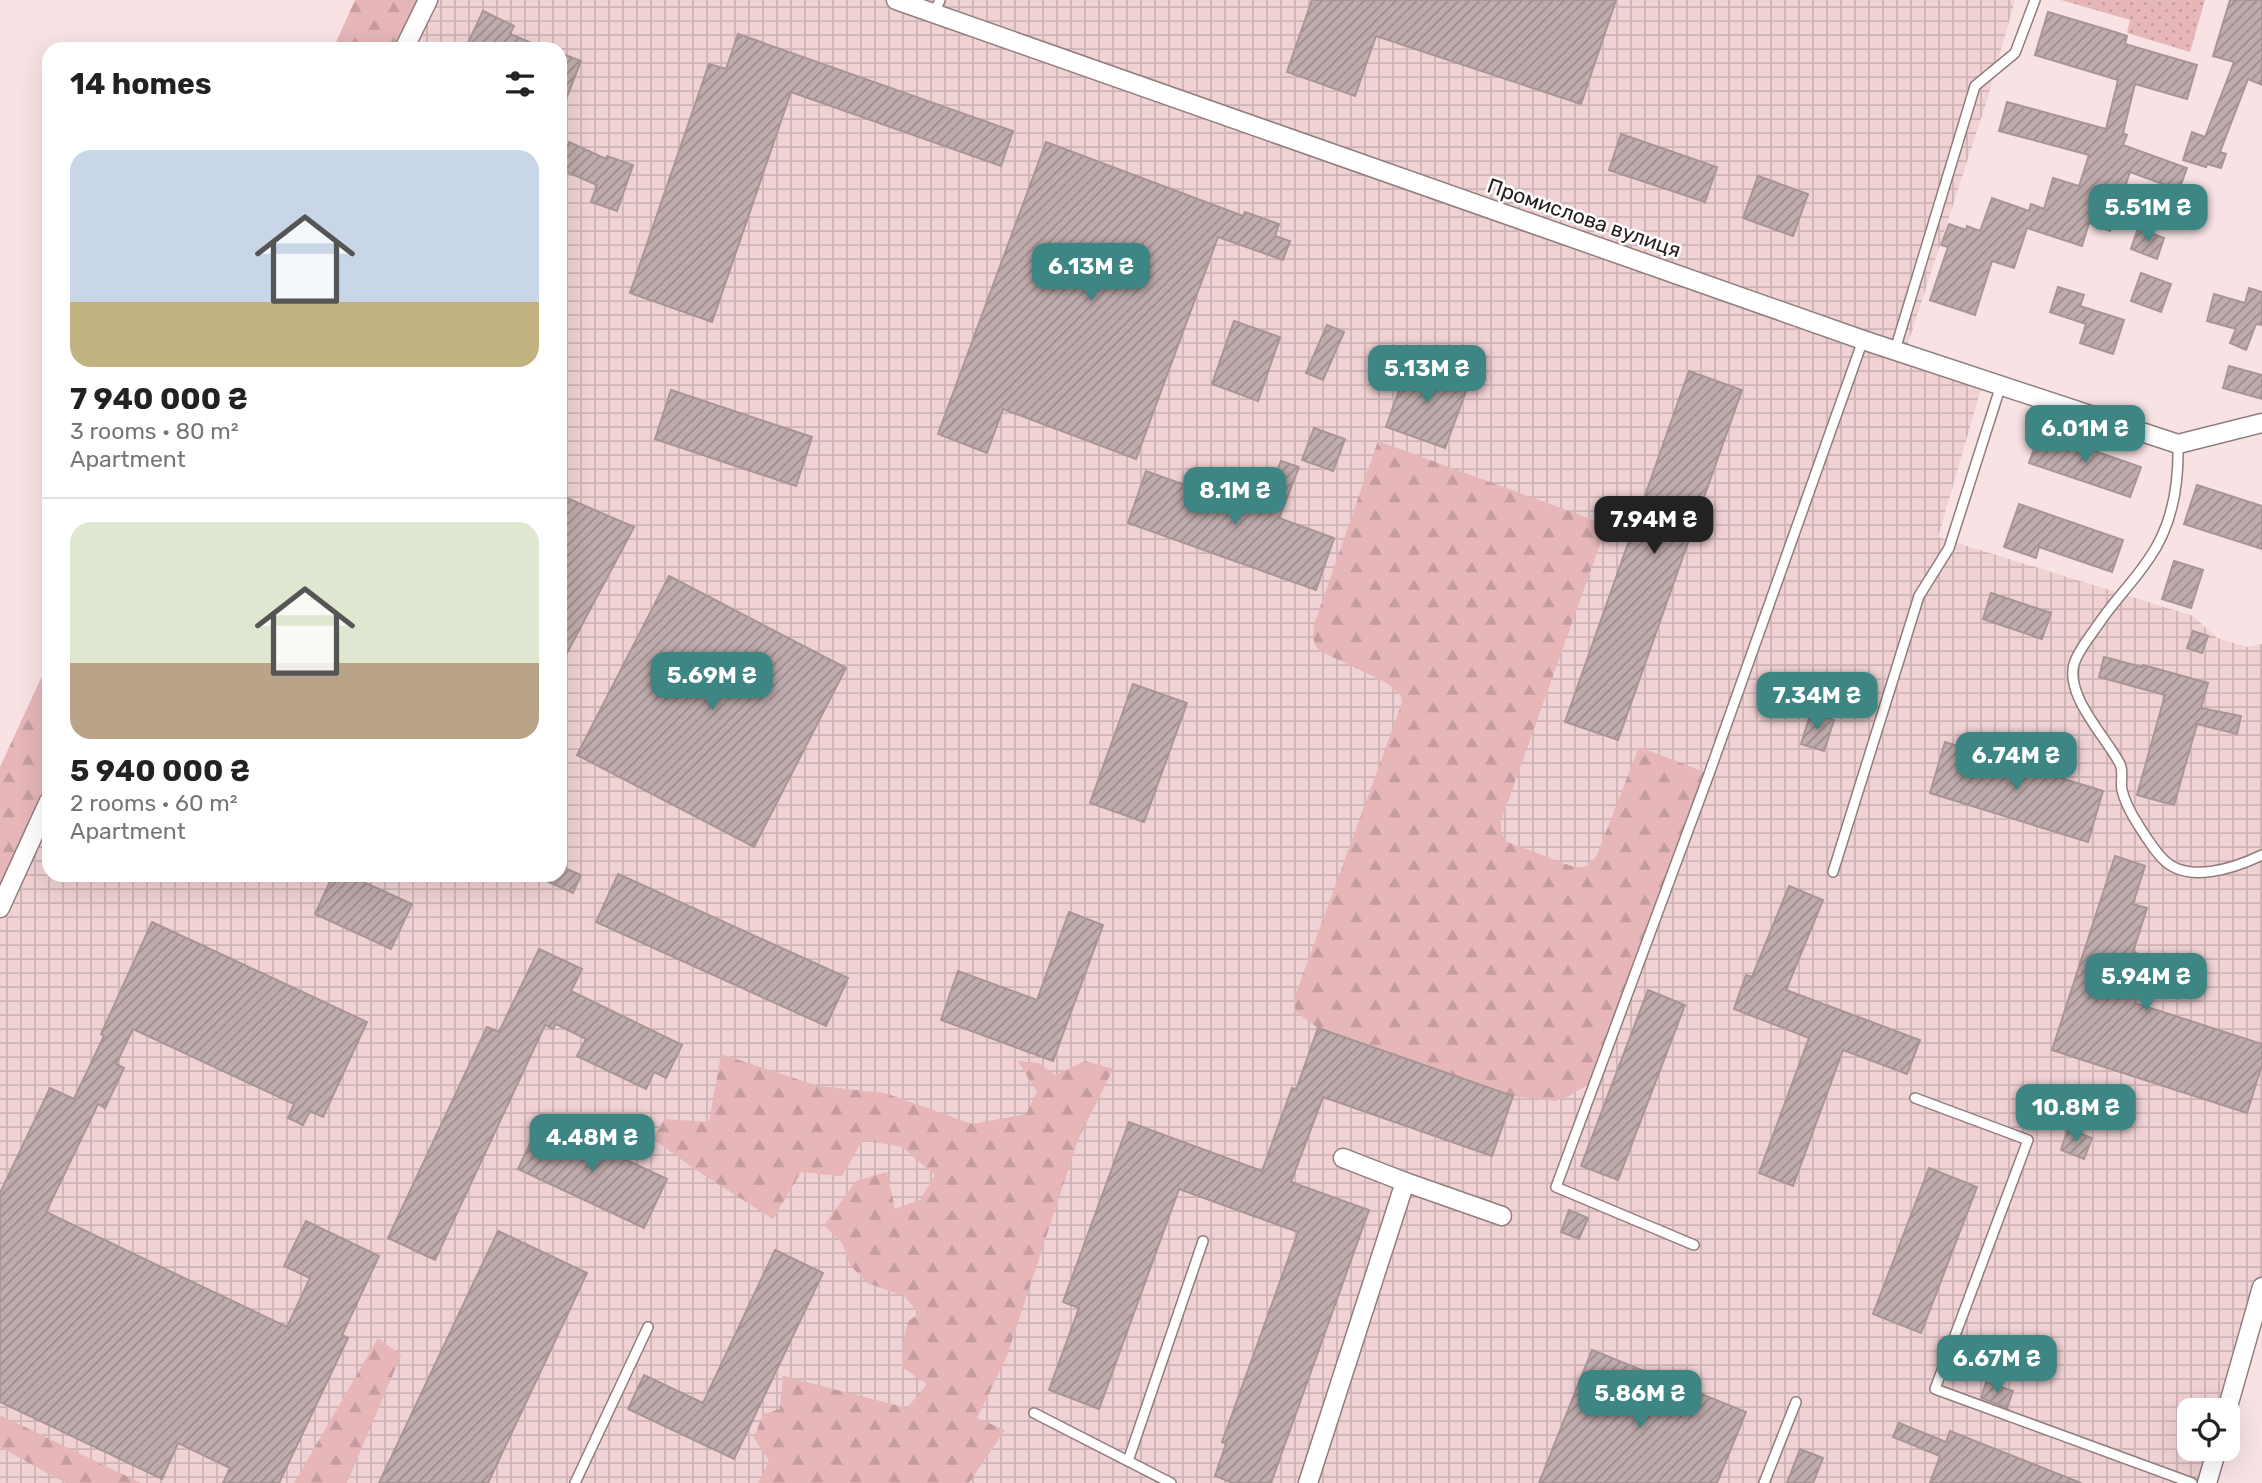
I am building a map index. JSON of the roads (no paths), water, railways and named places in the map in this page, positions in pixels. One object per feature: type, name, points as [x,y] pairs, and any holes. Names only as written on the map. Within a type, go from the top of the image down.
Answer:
[{"type":"street","points":[[407,42],[428,0]]},
{"type":"street","name":"Промислова вулиця","points":[[896,0],[937,6],[1863,340],[2178,444]]},
{"type":"street","points":[[2178,444],[2262,423]]},
{"type":"street","points":[[0,908],[42,816]]},
{"type":"street","points":[[1343,1158],[1502,1216]]},
{"type":"street","points":[[1308,1483],[1405,1182]]},
{"type":"street","points":[[2230,1398],[2262,1287]]},
{"type":"street","points":[[2207,1483],[2213,1461]]},
{"type":"lane","points":[[1895,350],[1975,86],[2015,53],[2035,0]]},
{"type":"lane","points":[[1693,1245],[1556,1187],[1709,775],[1863,340]]},
{"type":"lane","points":[[1833,872],[1919,596],[1949,548],[2001,385]]},
{"type":"lane","points":[[2178,444],[2179,473],[2170,515],[2150,559],[2107,612],[2081,650],[2074,665],[2073,680],[2078,696],[2122,767],[2121,789],[2135,821],[2163,860],[2179,870],[2199,872],[2239,866],[2262,855]]},
{"type":"lane","points":[[1915,1098],[2028,1140],[1935,1389],[2192,1483]]},
{"type":"lane","points":[[1128,1461],[1203,1241]]},
{"type":"lane","points":[[575,1483],[649,1327]]},
{"type":"lane","points":[[1764,1483],[1796,1402]]},
{"type":"lane","points":[[1034,1413],[1171,1483]]}]
